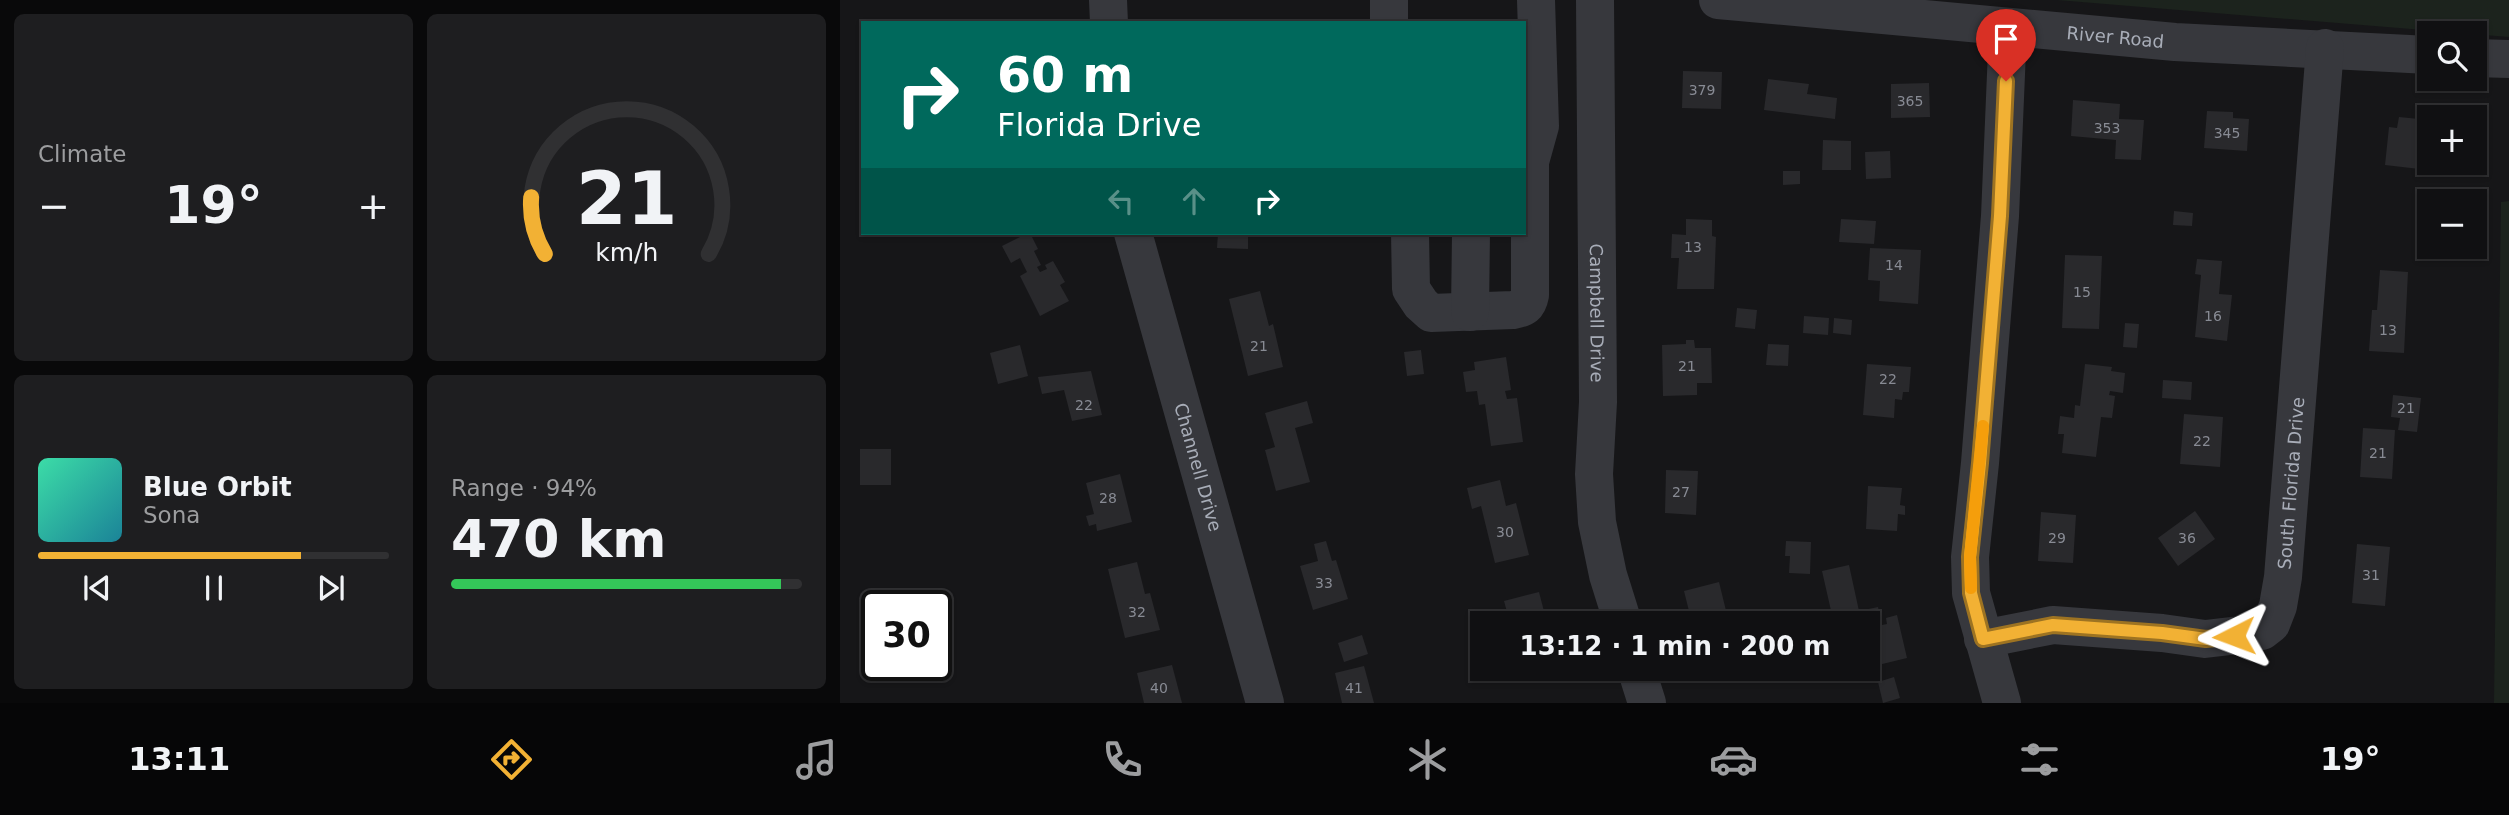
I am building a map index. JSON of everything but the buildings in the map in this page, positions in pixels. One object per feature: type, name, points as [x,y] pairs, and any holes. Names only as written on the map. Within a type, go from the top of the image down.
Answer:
[{"type":"street","points":[[1108,0],[1109,21]]},
{"type":"street","points":[[1389,21],[1390,0]]},
{"type":"street","points":[[1410,235],[1411,289],[1431,313],[1513,310],[1523,309],[1528,304],[1527,162],[1540,126],[1536,0]]},
{"type":"street","name":"Campbell Drive","points":[[1595,0],[1598,402],[1594,474],[1597,522],[1608,575],[1619,611]]},
{"type":"street","name":"River Road","points":[[1718,0],[2175,42],[2417,54]]},
{"type":"street","points":[[2002,703],[1971,593],[1970,557],[2000,216],[2008,27]]},
{"type":"street","name":"South Florida Drive","points":[[1983,639],[2053,625],[2206,639],[2255,633],[2271,624],[2278,606],[2283,577],[2325,48]]},
{"type":"street","points":[[2487,59],[2509,60]]},
{"type":"street","name":"Channell Drive","points":[[1134,235],[1265,703]]},
{"type":"street","points":[[1470,312],[1471,235]]},
{"type":"street","points":[[1640,681],[1647,703]]},
{"type":"shaded area","points":[[2057,0],[2509,0],[2509,37],[2487,35],[2487,21],[2417,21],[2417,29]]},
{"type":"shaded area","points":[[2509,201],[2509,703],[2494,703],[2501,202]]},
{"type":"slow traffic","points":[[1971,588],[1970,557],[1983,426]]},
{"type":"route","points":[[2006,81],[2000,216],[1970,557],[1971,593],[1983,639],[2053,625],[2206,639],[2234,636]]}]
